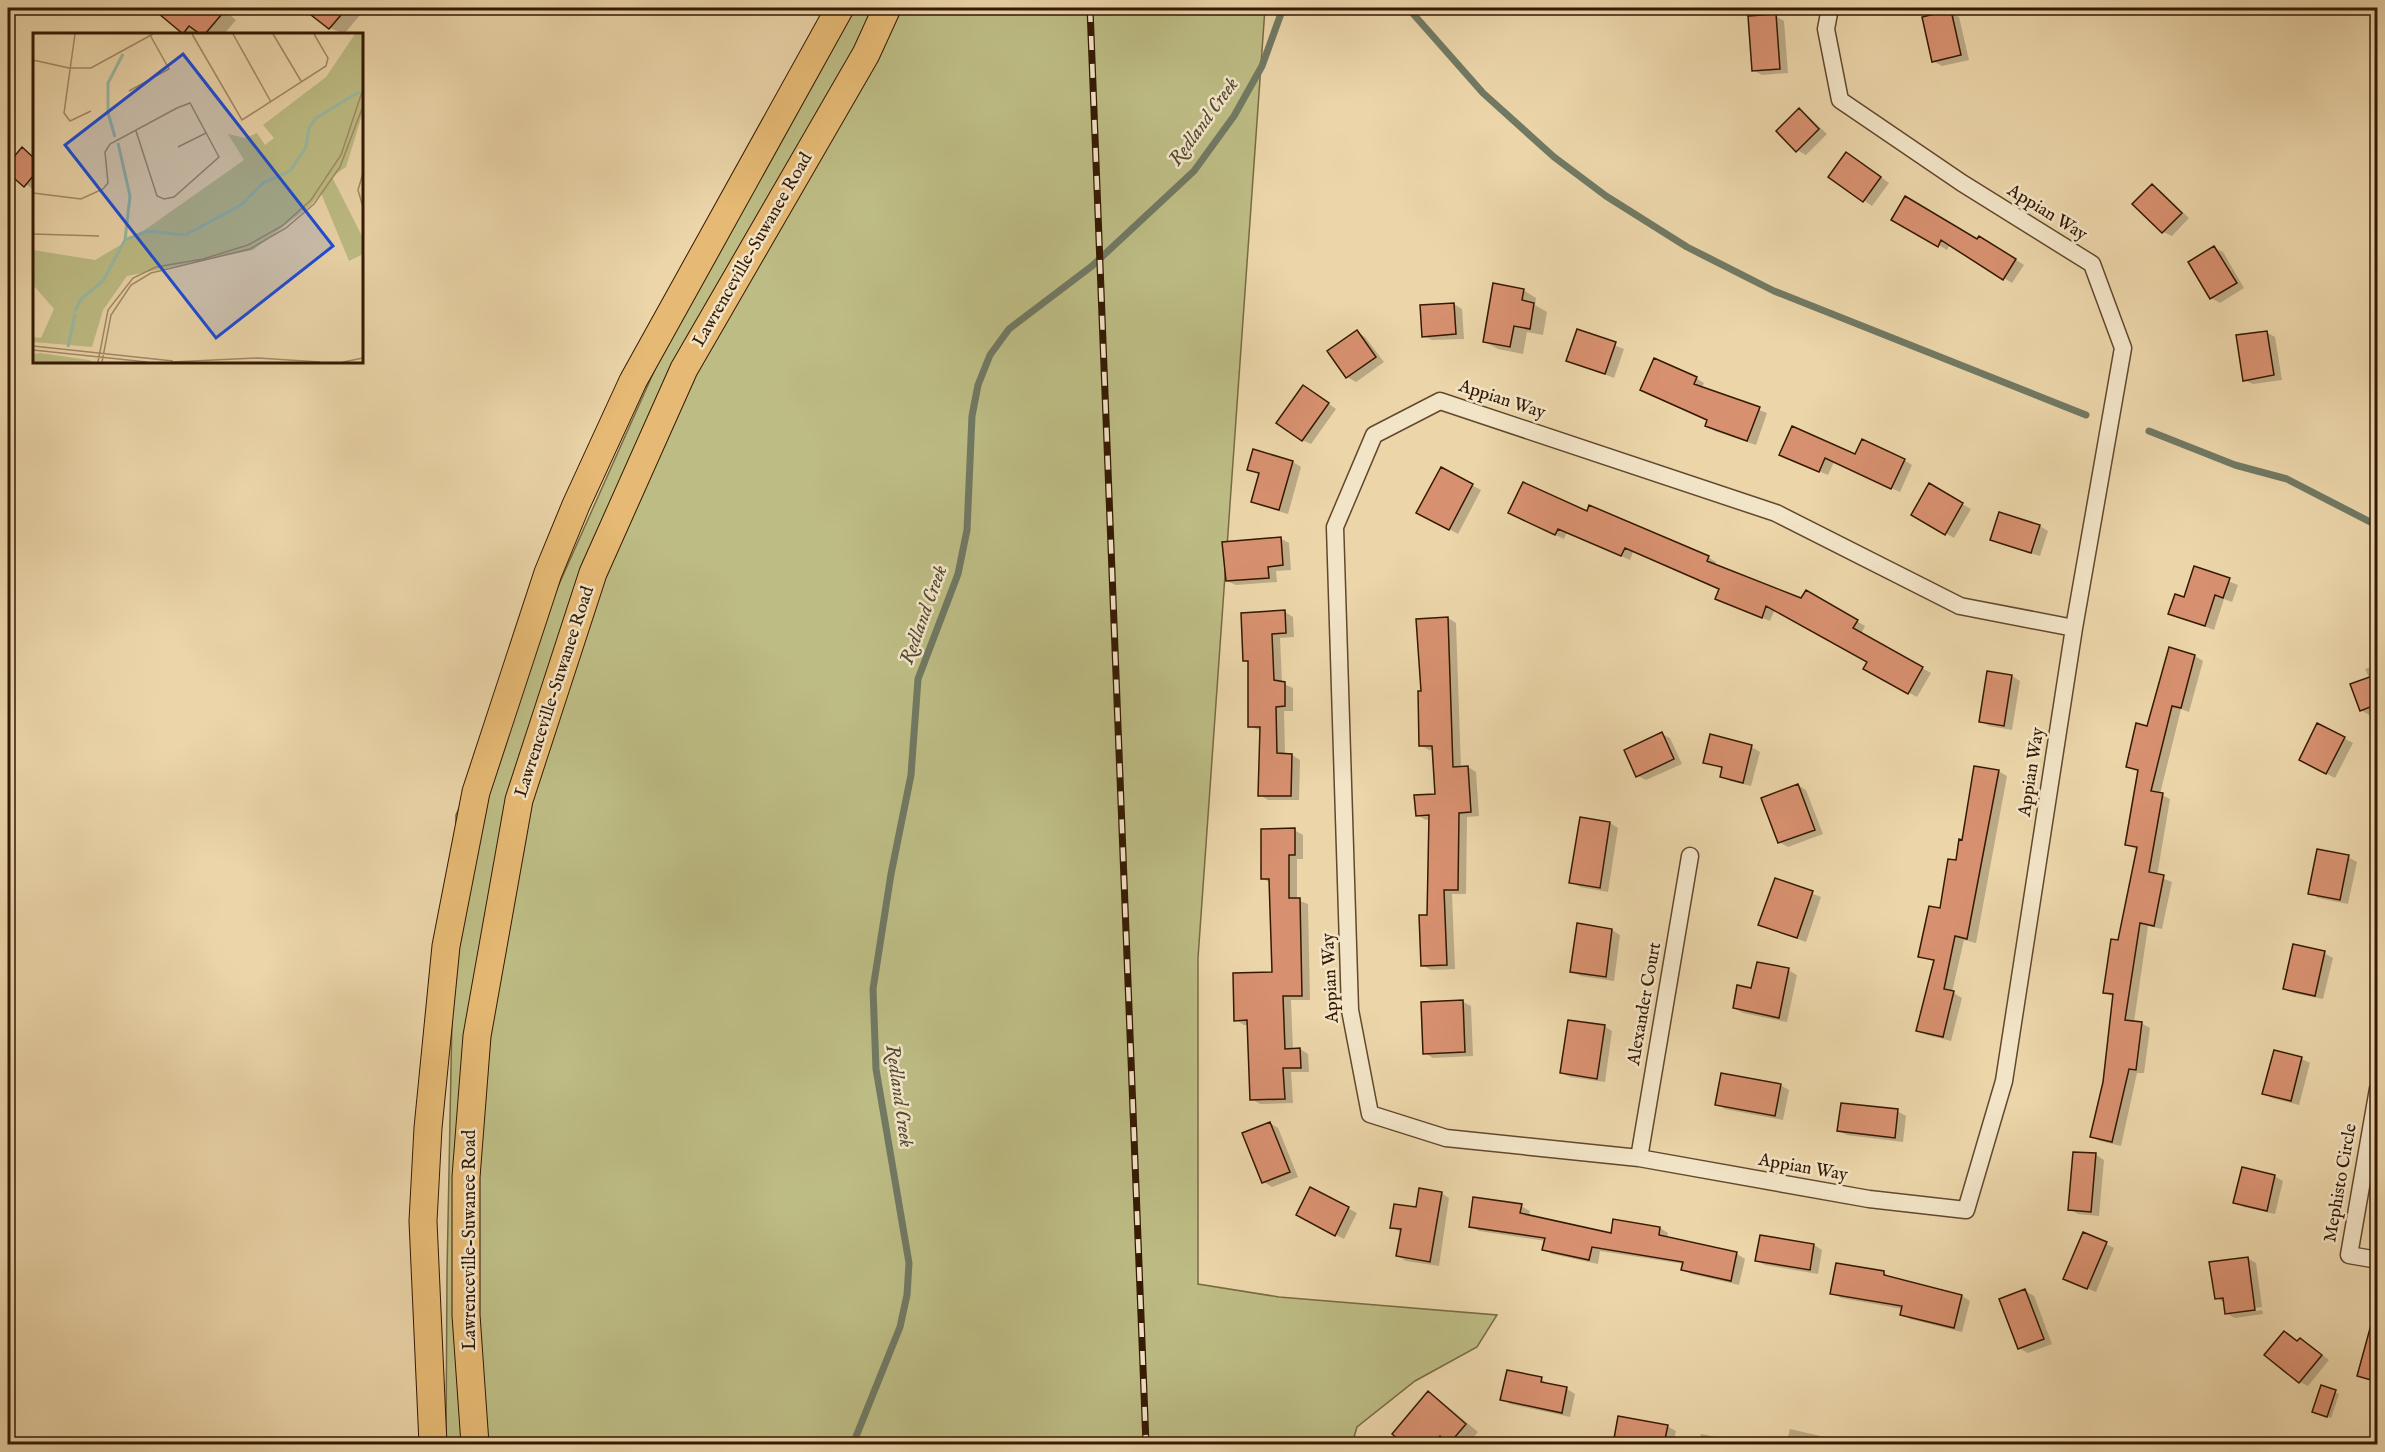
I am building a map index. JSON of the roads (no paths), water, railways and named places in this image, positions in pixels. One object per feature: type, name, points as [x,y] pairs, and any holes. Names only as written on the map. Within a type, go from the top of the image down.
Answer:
[{"type":"main road","points":[[433,1444],[423,1221],[428,1128],[446,946],[476,792],[548,573],[576,505],[633,381],[840,8]]},
{"type":"main road","name":"Lawrenceville-Suwanee Road","points":[[475,1444],[466,1315],[466,1177],[477,1036],[519,800],[592,573],[684,369],[866,54],[887,8]]},
{"type":"main road","points":[[737,193],[775,212]]},
{"type":"main road","points":[[476,792],[519,800]]},
{"type":"street","name":"Appian Way","points":[[1830,8],[1826,29],[1840,100],[1962,183],[2092,264],[2123,348],[2074,628],[2004,1082],[1966,1210],[1869,1199],[1639,1158],[1446,1138],[1370,1114],[1350,1010],[1335,527],[1374,435],[1440,401],[1776,513],[1960,606],[2074,628]]},
{"type":"street","name":"Alexander Court","points":[[1639,1158],[1690,856]]},
{"type":"street","name":"Mephisto Circle","points":[[2378,1089],[2349,1255],[2378,1260]]},
{"type":"waterway","name":"Redland Creek","points":[[853,1444],[900,1327],[907,1295],[909,1263],[876,1069],[873,989],[891,874],[911,775],[918,679],[958,574],[967,530],[972,416],[978,385],[990,355],[1009,329],[1092,266],[1194,171],[1234,116],[1262,66],[1283,8]]},
{"type":"waterway","points":[[1408,8],[1483,93],[1554,157],[1606,196],[1687,247],[1774,291],[2086,415]]},
{"type":"waterway","points":[[2149,431],[2235,465],[2287,479],[2378,526]]},
{"type":"railway","points":[[1090,8],[1146,1444]]}]
